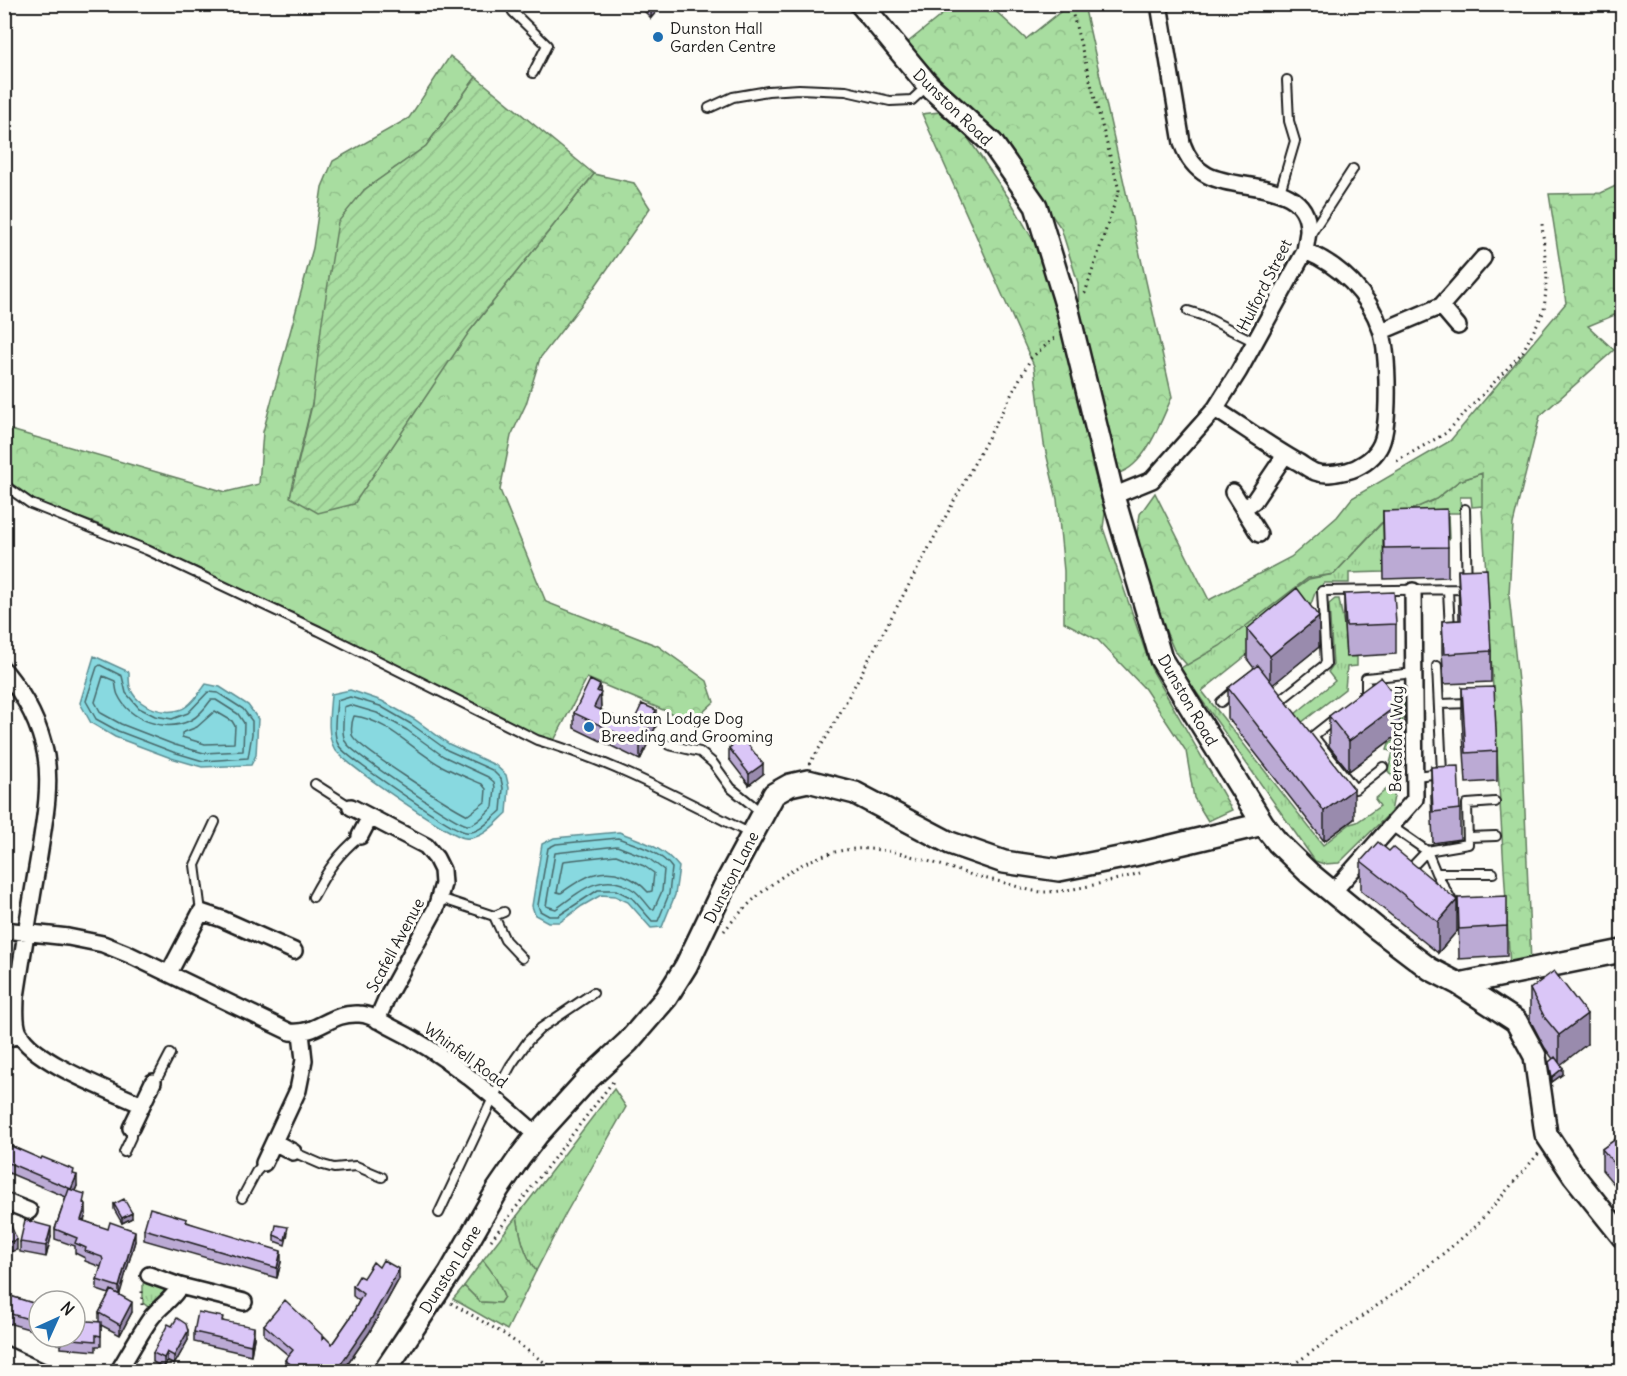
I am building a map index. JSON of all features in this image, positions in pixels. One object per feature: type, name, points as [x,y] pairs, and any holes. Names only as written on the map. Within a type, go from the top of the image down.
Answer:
[{"type":"main road","name":"Dunston Road","points":[[861,4],[928,85],[992,143],[1036,206],[1068,310],[1113,496],[1161,659],[1263,824],[1278,843],[1332,893],[1430,969],[1459,984],[1516,1021],[1535,1056],[1546,1134],[1574,1176],[1623,1236]]},
{"type":"main road","name":"Dunston Lane","points":[[384,1371],[450,1273],[498,1189],[537,1135],[586,1080],[628,1042],[666,998],[686,966],[724,887],[774,794],[790,785],[808,781]]},
{"type":"main road","points":[[808,781],[855,792],[950,843],[1004,862],[1059,870],[1134,855],[1263,824]]},
{"type":"main road","points":[[1459,984],[1623,951]]},
{"type":"street","name":"Hulford Street","points":[[1113,496],[1152,480],[1215,409],[1255,342],[1305,246],[1308,231],[1305,216],[1296,202],[1280,192],[1208,175],[1194,166],[1187,156],[1182,143],[1159,4]]},
{"type":"street","points":[[1215,409],[1316,473],[1337,474],[1354,470],[1379,448],[1384,436],[1387,395],[1382,331],[1374,313],[1346,275],[1305,246]]},
{"type":"street","points":[[1382,331],[1441,306],[1484,258]]},
{"type":"street","points":[[1441,306],[1458,326]]},
{"type":"street","points":[[1244,508],[1254,501],[1285,455]]},
{"type":"street","points":[[1233,492],[1259,534]]},
{"type":"street","name":"Beresford Way","points":[[1332,893],[1415,799],[1413,591]]},
{"type":"street","points":[[4,670],[22,693],[35,716],[46,757],[48,783],[16,997],[16,1018],[20,1034],[44,1058],[142,1105]]},
{"type":"street","name":"Scafell Avenue","points":[[351,807],[426,846],[442,870],[443,884],[440,898],[377,1020]]},
{"type":"street","points":[[360,836],[370,817]]},
{"type":"street","points":[[169,973],[201,912],[294,951]]},
{"type":"street","points":[[4,930],[68,937],[103,944],[169,973],[282,1029],[301,1033],[304,1060],[302,1077],[264,1163]]},
{"type":"street","name":"Whinfell Road","points":[[301,1033],[316,1028],[335,1017],[364,1014],[439,1054],[494,1096],[537,1135]]},
{"type":"street","points":[[4,1041],[20,1034]]},
{"type":"street","points":[[131,1128],[153,1082]]},
{"type":"street","points":[[274,1142],[293,1152]]},
{"type":"street","points":[[4,1202],[29,1211]]},
{"type":"street","points":[[149,1275],[180,1286],[244,1302]]},
{"type":"street","points":[[118,1371],[147,1324],[160,1307],[175,1296],[180,1286]]},
{"type":"street","points":[[4,1354],[43,1371]]},
{"type":"lane","points":[[519,4],[513,12],[547,45],[533,73]]},
{"type":"lane","points":[[1280,192],[1295,141],[1289,121],[1287,80]]},
{"type":"lane","points":[[709,108],[733,97],[799,89],[846,91],[890,101],[912,100],[928,85]]},
{"type":"lane","points":[[1305,246],[1353,169]]},
{"type":"lane","points":[[1188,311],[1201,315],[1255,342]]},
{"type":"lane","points":[[4,485],[31,504],[147,550],[319,631],[537,740],[568,748],[654,785],[752,835]]},
{"type":"lane","points":[[1269,698],[1275,705],[1326,664],[1322,591],[1467,589],[1465,509]]},
{"type":"lane","points":[[1448,590],[1450,637]]},
{"type":"lane","points":[[1415,776],[1442,773],[1437,666]]},
{"type":"lane","points":[[1357,700],[1366,693],[1366,678],[1415,673]]},
{"type":"lane","points":[[1221,702],[1245,682]]},
{"type":"lane","points":[[1439,704],[1484,702]]},
{"type":"lane","points":[[1340,714],[1313,736],[1355,789],[1383,767]]},
{"type":"lane","points":[[669,745],[700,752],[713,763],[731,788],[764,814]]},
{"type":"lane","points":[[315,784],[351,807]]},
{"type":"lane","points":[[1402,878],[1427,851],[1468,844],[1467,804],[1495,802]]},
{"type":"lane","points":[[201,912],[195,865],[215,822]]},
{"type":"lane","points":[[1391,826],[1427,851],[1436,873],[1456,908],[1475,908]]},
{"type":"lane","points":[[313,897],[329,867],[360,836]]},
{"type":"lane","points":[[1468,837],[1496,836]]},
{"type":"lane","points":[[1436,873],[1493,873]]},
{"type":"lane","points":[[440,898],[494,916],[504,912]]},
{"type":"lane","points":[[494,916],[505,940],[522,958]]},
{"type":"lane","points":[[439,1213],[511,1065],[528,1041],[541,1028],[593,993]]},
{"type":"lane","points":[[153,1082],[170,1054]]},
{"type":"lane","points":[[124,1152],[131,1137],[131,1128]]},
{"type":"lane","points":[[293,1152],[323,1165],[334,1168],[356,1166],[382,1177]]},
{"type":"lane","points":[[243,1198],[256,1172],[264,1163]]},
{"type":"path","points":[[1068,310],[1085,293],[1119,189],[1070,4]]},
{"type":"path","points":[[1397,462],[1446,433],[1522,353],[1544,310],[1547,277],[1542,224]]},
{"type":"path","points":[[808,781],[809,762],[833,725],[1031,358],[1053,338]]},
{"type":"path","points":[[718,940],[724,930],[757,895],[785,873],[818,858],[846,849],[870,849],[897,854],[974,877],[1043,892],[1111,881],[1149,870]]},
{"type":"path","points":[[488,1243],[616,1078]]},
{"type":"path","points":[[1283,1371],[1402,1288],[1475,1227],[1551,1142]]},
{"type":"path","points":[[147,1324],[142,1308],[142,1277],[149,1275]]},
{"type":"path","points":[[435,1294],[504,1334],[558,1371]]},
{"type":"green space","points":[[954,5],[989,5],[1026,39],[1069,5],[1084,5],[1172,397],[1145,452],[1129,468],[1119,473],[1109,459],[1080,343],[1078,283],[1061,228],[1001,145],[907,43]]},
{"type":"green space","points":[[450,56],[476,77],[426,146],[364,190],[294,477],[469,332],[594,174],[634,183],[650,208],[589,295],[540,358],[526,404],[511,436],[500,490],[546,602],[658,646],[707,681],[714,702],[692,722],[587,678],[549,750],[275,606],[196,567],[172,560],[111,529],[32,500],[5,481],[4,428],[226,492],[259,484],[263,432],[313,248],[322,187],[333,161],[409,118]]},
{"type":"green space","points":[[476,77],[594,174],[469,332],[354,504],[318,513],[290,497],[312,405],[322,321],[338,222],[364,190],[426,146]]},
{"type":"green space","points":[[939,112],[966,135],[1010,200],[1041,254],[1067,328],[1092,464],[1105,513],[1103,528],[1151,668],[1232,810],[1208,821],[1194,798],[1186,751],[1145,689],[1098,640],[1064,622],[1064,571],[1057,499],[1044,444],[1034,366],[922,114]]},
{"type":"green space","points":[[1622,183],[1622,312],[1588,326],[1614,350],[1540,416],[1513,524],[1509,595],[1521,710],[1531,964],[1510,967],[1482,508],[1482,473],[1459,481],[1436,499],[1381,523],[1334,574],[1308,578],[1220,646],[1187,665],[1174,650],[1153,601],[1136,540],[1140,514],[1155,493],[1209,600],[1291,557],[1337,517],[1352,498],[1450,441],[1566,303],[1549,194],[1601,193]]},
{"type":"green space","points":[[1482,473],[1483,506],[1472,507],[1471,497],[1460,497],[1461,513],[1448,513],[1449,539],[1383,540],[1384,572],[1349,573],[1349,583],[1324,583],[1315,593],[1311,604],[1202,691],[1323,845],[1350,824],[1357,822],[1380,806],[1375,799],[1396,781],[1388,771],[1393,752],[1387,750],[1389,744],[1401,735],[1381,708],[1384,688],[1398,694],[1404,702],[1400,765],[1391,812],[1339,863],[1324,864],[1315,861],[1180,669],[1309,579],[1334,574],[1382,523],[1437,498],[1459,481]]},
{"type":"green space","points":[[1339,599],[1346,656],[1357,657],[1357,666],[1347,667],[1345,689],[1297,726],[1283,724],[1335,681],[1328,672],[1333,665],[1329,604]]},
{"type":"green space","points":[[614,1089],[626,1107],[536,1271],[523,1245],[517,1216]]},
{"type":"green space","points":[[517,1216],[523,1245],[536,1271],[507,1330],[453,1299],[464,1286],[480,1302],[500,1303],[504,1297],[495,1277],[483,1260]]},
{"type":"green space","points":[[483,1260],[495,1274],[504,1297],[500,1303],[480,1302],[464,1286]]},
{"type":"green space","points":[[146,1280],[164,1285],[169,1290],[151,1309],[143,1303],[143,1284]]},
{"type":"water","points":[[94,656],[129,672],[133,694],[154,709],[180,710],[192,702],[206,684],[220,687],[248,705],[258,719],[256,755],[251,765],[202,767],[115,737],[91,723],[80,703]]},
{"type":"water","points":[[350,690],[382,701],[414,719],[449,744],[495,765],[506,775],[509,788],[507,813],[483,834],[465,838],[419,813],[355,768],[334,748],[329,729],[331,694]]},
{"type":"water","points":[[619,832],[666,854],[679,867],[675,895],[662,927],[651,928],[628,902],[615,896],[601,895],[560,922],[548,922],[535,915],[532,906],[542,844],[554,838]]},
{"type":"building","points":[[1447,509],[1448,547],[1384,548],[1383,511]]},
{"type":"building","points":[[1487,569],[1491,651],[1444,654],[1442,621],[1461,620],[1458,570]]},
{"type":"building","points":[[1297,588],[1319,617],[1270,656],[1247,629]]},
{"type":"building","points":[[1394,592],[1396,624],[1346,626],[1344,594]]},
{"type":"building","points":[[1258,665],[1354,789],[1324,811],[1228,688]]},
{"type":"building","points":[[1381,677],[1400,703],[1349,741],[1329,716]]},
{"type":"building","points":[[590,680],[600,685],[597,691],[601,693],[594,707],[632,725],[642,704],[656,710],[640,744],[574,713]]},
{"type":"building","points":[[1494,687],[1497,751],[1466,753],[1462,688]]},
{"type":"building","points":[[743,738],[763,764],[749,774],[729,748]]},
{"type":"building","points":[[1458,766],[1460,809],[1433,812],[1431,767]]},
{"type":"building","points":[[1378,842],[1389,851],[1393,847],[1457,900],[1438,922],[1361,861]]},
{"type":"building","points":[[1507,896],[1507,926],[1459,929],[1458,898]]},
{"type":"building","points":[[1554,971],[1587,1014],[1559,1035],[1545,1018],[1530,989]]},
{"type":"building","points":[[1555,1057],[1563,1068],[1552,1077],[1549,1062]]},
{"type":"building","points":[[1623,1134],[1623,1174],[1602,1149]]},
{"type":"building","points":[[4,1143],[74,1170],[73,1174],[77,1175],[71,1189],[4,1161]]},
{"type":"building","points":[[69,1189],[85,1194],[83,1203],[86,1204],[81,1220],[108,1229],[110,1222],[135,1231],[119,1287],[97,1280],[102,1257],[85,1251],[86,1248],[75,1243],[77,1238],[55,1229]]},
{"type":"building","points":[[124,1199],[132,1213],[122,1218],[114,1204]]},
{"type":"building","points":[[150,1208],[187,1219],[186,1222],[281,1251],[277,1268],[144,1229]]},
{"type":"building","points":[[25,1220],[51,1227],[46,1246],[20,1242]]},
{"type":"building","points":[[9,1221],[17,1240],[4,1243],[4,1223]]},
{"type":"building","points":[[276,1225],[288,1227],[285,1240],[274,1235]]},
{"type":"building","points":[[383,1260],[399,1269],[369,1323],[336,1371],[300,1371],[285,1360],[293,1350],[264,1325],[285,1300],[322,1335],[322,1339],[324,1336],[332,1344],[363,1294],[353,1286],[359,1276],[363,1278],[373,1262],[379,1267]]},
{"type":"building","points":[[111,1290],[132,1302],[120,1325],[99,1313]]},
{"type":"building","points":[[4,1294],[27,1301],[27,1319],[4,1312]]},
{"type":"building","points":[[198,1312],[223,1317],[222,1321],[254,1327],[251,1345],[194,1332]]},
{"type":"building","points":[[177,1318],[186,1324],[188,1331],[174,1356],[167,1352],[164,1358],[153,1353],[168,1324],[172,1326]]},
{"type":"building","points":[[87,1321],[101,1322],[101,1336],[96,1335],[96,1341],[87,1340]]},
{"type":"place","name":"Dunston Hall Garden Centre","points":[[658,37]]},
{"type":"place","name":"Dunstan Lodge Dog Breeding and Grooming","points":[[589,727]]}]
